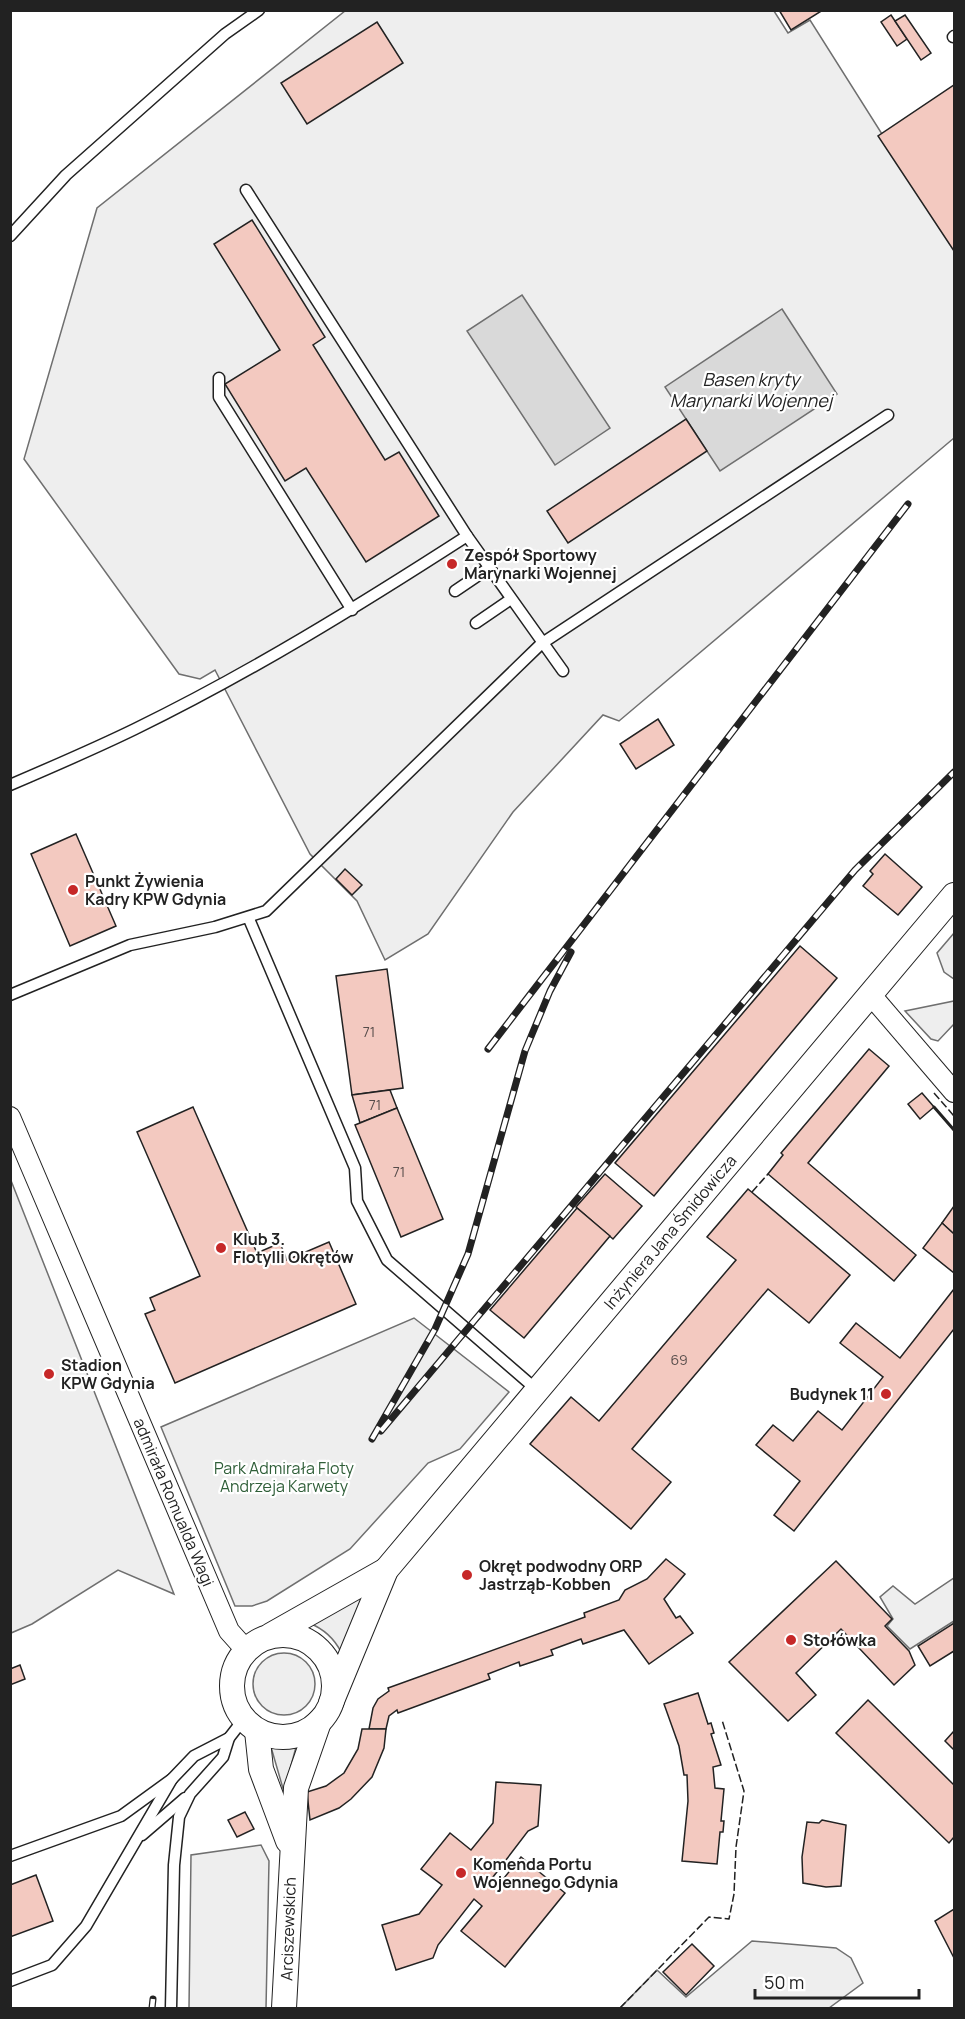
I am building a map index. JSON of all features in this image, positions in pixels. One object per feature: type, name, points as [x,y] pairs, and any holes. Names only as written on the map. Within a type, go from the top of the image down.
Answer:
[{"type":"street","name":"Inżyniera Jana Śmidowicza","points":[[325,1713],[386,1570],[954,895]]},
{"type":"street","points":[[870,994],[954,1092]]},
{"type":"street","name":"admirała Romualda Wagi","points":[[10,1117],[229,1631],[246,1650]]},
{"type":"street","name":"Inżyniera Jana Śmidowicza","points":[[268,1636],[386,1570]]},
{"type":"street","points":[[268,1636],[296,1636],[320,1651],[333,1676],[325,1713],[297,1735],[284,1737],[243,1729],[231,1690],[234,1668],[246,1650],[268,1636]]},
{"type":"street","name":"Arciszewskich","points":[[284,2008],[296,1788],[325,1713]]},
{"type":"street","name":"Arciszewskich","points":[[243,1729],[261,1769],[291,1849]]},
{"type":"lane","points":[[10,236],[66,175],[225,34],[259,10]]},
{"type":"lane","points":[[246,190],[467,536],[541,644],[563,671]]},
{"type":"lane","points":[[219,378],[219,397],[351,610]]},
{"type":"lane","points":[[10,995],[130,945],[249,919],[266,911],[541,644],[888,415]]},
{"type":"lane","points":[[10,785],[137,728],[351,610],[467,536]]},
{"type":"lane","points":[[455,591],[489,568]]},
{"type":"lane","points":[[476,623],[511,599]]},
{"type":"lane","points":[[249,919],[355,1168],[357,1201],[387,1260],[537,1390]]},
{"type":"lane","points":[[10,1856],[122,1816],[171,1779],[194,1756],[243,1729]]},
{"type":"lane","points":[[134,1842],[205,1779],[243,1729]]},
{"type":"lane","points":[[10,1981],[52,1965],[86,1926],[171,1779]]},
{"type":"lane","points":[[171,2008],[174,1865],[179,1817],[190,1794]]},
{"type":"green space","name":"Zespół Sportowy Marynarki Wojennej","points":[[345,11],[774,11],[788,33],[810,20],[954,248],[954,438],[619,721],[603,715],[513,812],[428,934],[385,960],[357,901],[310,854],[215,670],[200,679],[179,674],[24,459],[97,208]]},
{"type":"green space","points":[[954,933],[954,979],[944,972],[937,953]]},
{"type":"green space","points":[[954,1001],[954,1024],[938,1041],[931,1039],[905,1011]]},
{"type":"green space","name":"Stadion KPW Gdynia","points":[[10,1178],[174,1594],[118,1570],[32,1624],[11,1633]]},
{"type":"green space","name":"Park Admirała Floty Andrzeja Karwety","points":[[414,1318],[509,1392],[460,1449],[428,1463],[350,1549],[267,1601],[252,1606],[235,1606],[161,1427]]},
{"type":"green space","points":[[954,1578],[954,1621],[910,1649],[887,1626],[893,1619],[880,1597],[893,1586],[915,1604]]},
{"type":"green space","points":[[368,1584],[341,1652],[328,1634],[309,1623]]},
{"type":"green space","points":[[284,1653],[301,1658],[306,1662],[310,1667],[315,1684],[310,1701],[306,1706],[301,1710],[284,1715],[267,1710],[262,1706],[258,1701],[253,1684],[258,1667],[262,1662],[267,1658]]},
{"type":"green space","points":[[271,1747],[296,1747],[284,1792]]},
{"type":"green space","points":[[261,1845],[269,1861],[266,2008],[189,2008],[191,1855]]},
{"type":"green space","points":[[752,1941],[836,1948],[851,1958],[863,1983],[829,2008],[620,2008],[657,1970],[686,1997]]},
{"type":"water","points":[[522,295],[610,428],[555,465],[467,331]]},
{"type":"water","name":"Basen kryty Marynarki Wojennej","points":[[782,309],[837,394],[720,471],[665,387]]},
{"type":"building","points":[[779,10],[823,10],[791,30]]},
{"type":"building","points":[[891,15],[907,39],[897,46],[881,22]]},
{"type":"building","points":[[905,15],[931,53],[921,60],[895,21]]},
{"type":"building","points":[[377,22],[403,63],[307,124],[281,83]]},
{"type":"building","points":[[954,85],[954,251],[878,136]]},
{"type":"building","points":[[252,220],[325,337],[313,345],[385,460],[399,452],[439,516],[366,562],[306,468],[285,481],[225,384],[280,350],[214,244]]},
{"type":"building","points":[[686,419],[707,451],[568,543],[547,511]]},
{"type":"building","points":[[658,719],[674,745],[636,769],[620,744]]},
{"type":"building","name":"Punkt Żywienia Kadry KPW Gdynia","points":[[76,834],[116,926],[70,946],[31,854]]},
{"type":"building","points":[[885,854],[922,887],[898,915],[863,886],[873,874],[870,871]]},
{"type":"building","points":[[345,869],[362,885],[352,895],[336,879]]},
{"type":"building","points":[[800,946],[837,978],[654,1196],[615,1163]]},
{"type":"building","points":[[387,969],[403,1088],[352,1095],[336,976]]},
{"type":"building","points":[[869,1049],[889,1066],[808,1163],[916,1255],[894,1281],[768,1174],[783,1155],[781,1153]]},
{"type":"building","points":[[390,1090],[397,1108],[360,1123],[352,1095]]},
{"type":"building","points":[[922,1093],[934,1107],[920,1119],[908,1104]]},
{"type":"building","name":"Klub 3. Flotylli Okrętów","points":[[193,1107],[257,1253],[280,1243],[287,1260],[329,1242],[356,1304],[175,1383],[145,1314],[155,1310],[150,1298],[200,1276],[137,1132]]},
{"type":"building","points":[[397,1108],[443,1219],[401,1237],[355,1125]]},
{"type":"building","points":[[605,1174],[642,1206],[613,1239],[576,1207]]},
{"type":"building","points":[[748,1189],[850,1275],[809,1323],[768,1289],[632,1449],[671,1482],[631,1529],[530,1444],[571,1397],[599,1421],[736,1260],[707,1237]]},
{"type":"building","points":[[954,1206],[954,1234],[942,1223]]},
{"type":"building","points":[[577,1208],[610,1236],[524,1338],[490,1310]]},
{"type":"building","points":[[942,1223],[954,1234],[954,1273],[923,1248]]},
{"type":"building","name":"Budynek 11","points":[[954,1289],[954,1329],[794,1531],[774,1515],[800,1481],[756,1445],[773,1425],[793,1441],[818,1411],[842,1430],[883,1377],[840,1343],[856,1323],[900,1358]]},
{"type":"building","points":[[666,1559],[685,1574],[664,1599],[676,1618],[680,1616],[693,1633],[649,1664],[624,1630],[583,1644],[581,1639],[551,1650],[553,1655],[520,1666],[519,1662],[488,1674],[490,1679],[398,1713],[397,1710],[389,1716],[386,1729],[369,1729],[373,1708],[378,1699],[389,1691],[388,1688],[585,1617],[584,1613],[619,1600],[625,1590],[647,1579]]},
{"type":"building","name":"Stołówka","points":[[836,1561],[892,1619],[885,1626],[909,1651],[915,1665],[894,1685],[841,1629],[796,1673],[816,1695],[788,1721],[729,1662]]},
{"type":"building","points":[[954,1623],[954,1651],[930,1666],[918,1646]]},
{"type":"building","points":[[20,1665],[25,1679],[10,1685],[10,1669]]},
{"type":"building","points":[[698,1693],[708,1724],[711,1723],[714,1733],[711,1734],[721,1765],[713,1767],[715,1788],[724,1789],[721,1821],[724,1821],[723,1832],[720,1832],[717,1864],[682,1861],[688,1801],[687,1775],[684,1775],[679,1746],[664,1704]]},
{"type":"building","points":[[868,1700],[954,1785],[954,1837],[949,1843],[836,1733]]},
{"type":"building","points":[[362,1729],[386,1729],[384,1748],[372,1777],[339,1808],[310,1820],[307,1792],[326,1786],[344,1773],[358,1749]]},
{"type":"building","points":[[954,1731],[954,1750],[945,1741]]},
{"type":"building","name":"Komenda Portu Wojennego Gdynia","points":[[496,1782],[541,1785],[538,1826],[528,1831],[493,1877],[500,1883],[521,1857],[565,1893],[505,1967],[461,1931],[482,1906],[474,1899],[438,1945],[433,1958],[396,1970],[382,1925],[419,1914],[442,1885],[421,1869],[450,1833],[471,1850],[493,1823]]},
{"type":"building","points":[[245,1812],[254,1829],[237,1837],[228,1820]]},
{"type":"building","points":[[822,1820],[846,1825],[841,1886],[826,1887],[803,1883],[802,1857],[807,1822],[819,1823]]},
{"type":"building","points":[[36,1875],[53,1921],[10,1937],[10,1885]]},
{"type":"building","points":[[954,1909],[954,1958],[935,1921]]},
{"type":"building","points":[[692,1944],[714,1966],[686,1995],[663,1972]]},
{"type":"railway","points":[[488,1049],[908,504]]},
{"type":"railway","points":[[381,1431],[855,870],[954,772]]},
{"type":"railway","points":[[372,1439],[435,1329],[468,1254],[525,1051],[550,991],[571,952]]},
{"type":"railway","points":[[152,2008],[153,1999]]},
{"type":"fence","points":[[934,1093],[954,1116]]},
{"type":"fence","points":[[752,1192],[768,1174]]},
{"type":"fence","points":[[620,2008],[709,1917],[729,1919],[734,1894],[736,1847],[744,1791],[722,1720]]},
{"type":"wall","points":[[934,1107],[954,1130]]},
{"type":"place","name":"Zespół Sportowy Marynarki Wojennej","points":[[452,564]]},
{"type":"place","name":"Punkt Żywienia Kadry KPW Gdynia","points":[[73,890]]},
{"type":"place","name":"Klub 3. Flotylli Okrętów","points":[[221,1248]]},
{"type":"place","name":"Stadion KPW Gdynia","points":[[49,1374]]},
{"type":"place","name":"Budynek 11","points":[[886,1394]]},
{"type":"place","name":"Okręt podwodny ORP Jastrząb-Kobben","points":[[467,1575]]},
{"type":"place","name":"Stołówka","points":[[791,1640]]},
{"type":"place","name":"Komenda Portu Wojennego Gdynia","points":[[461,1873]]}]
